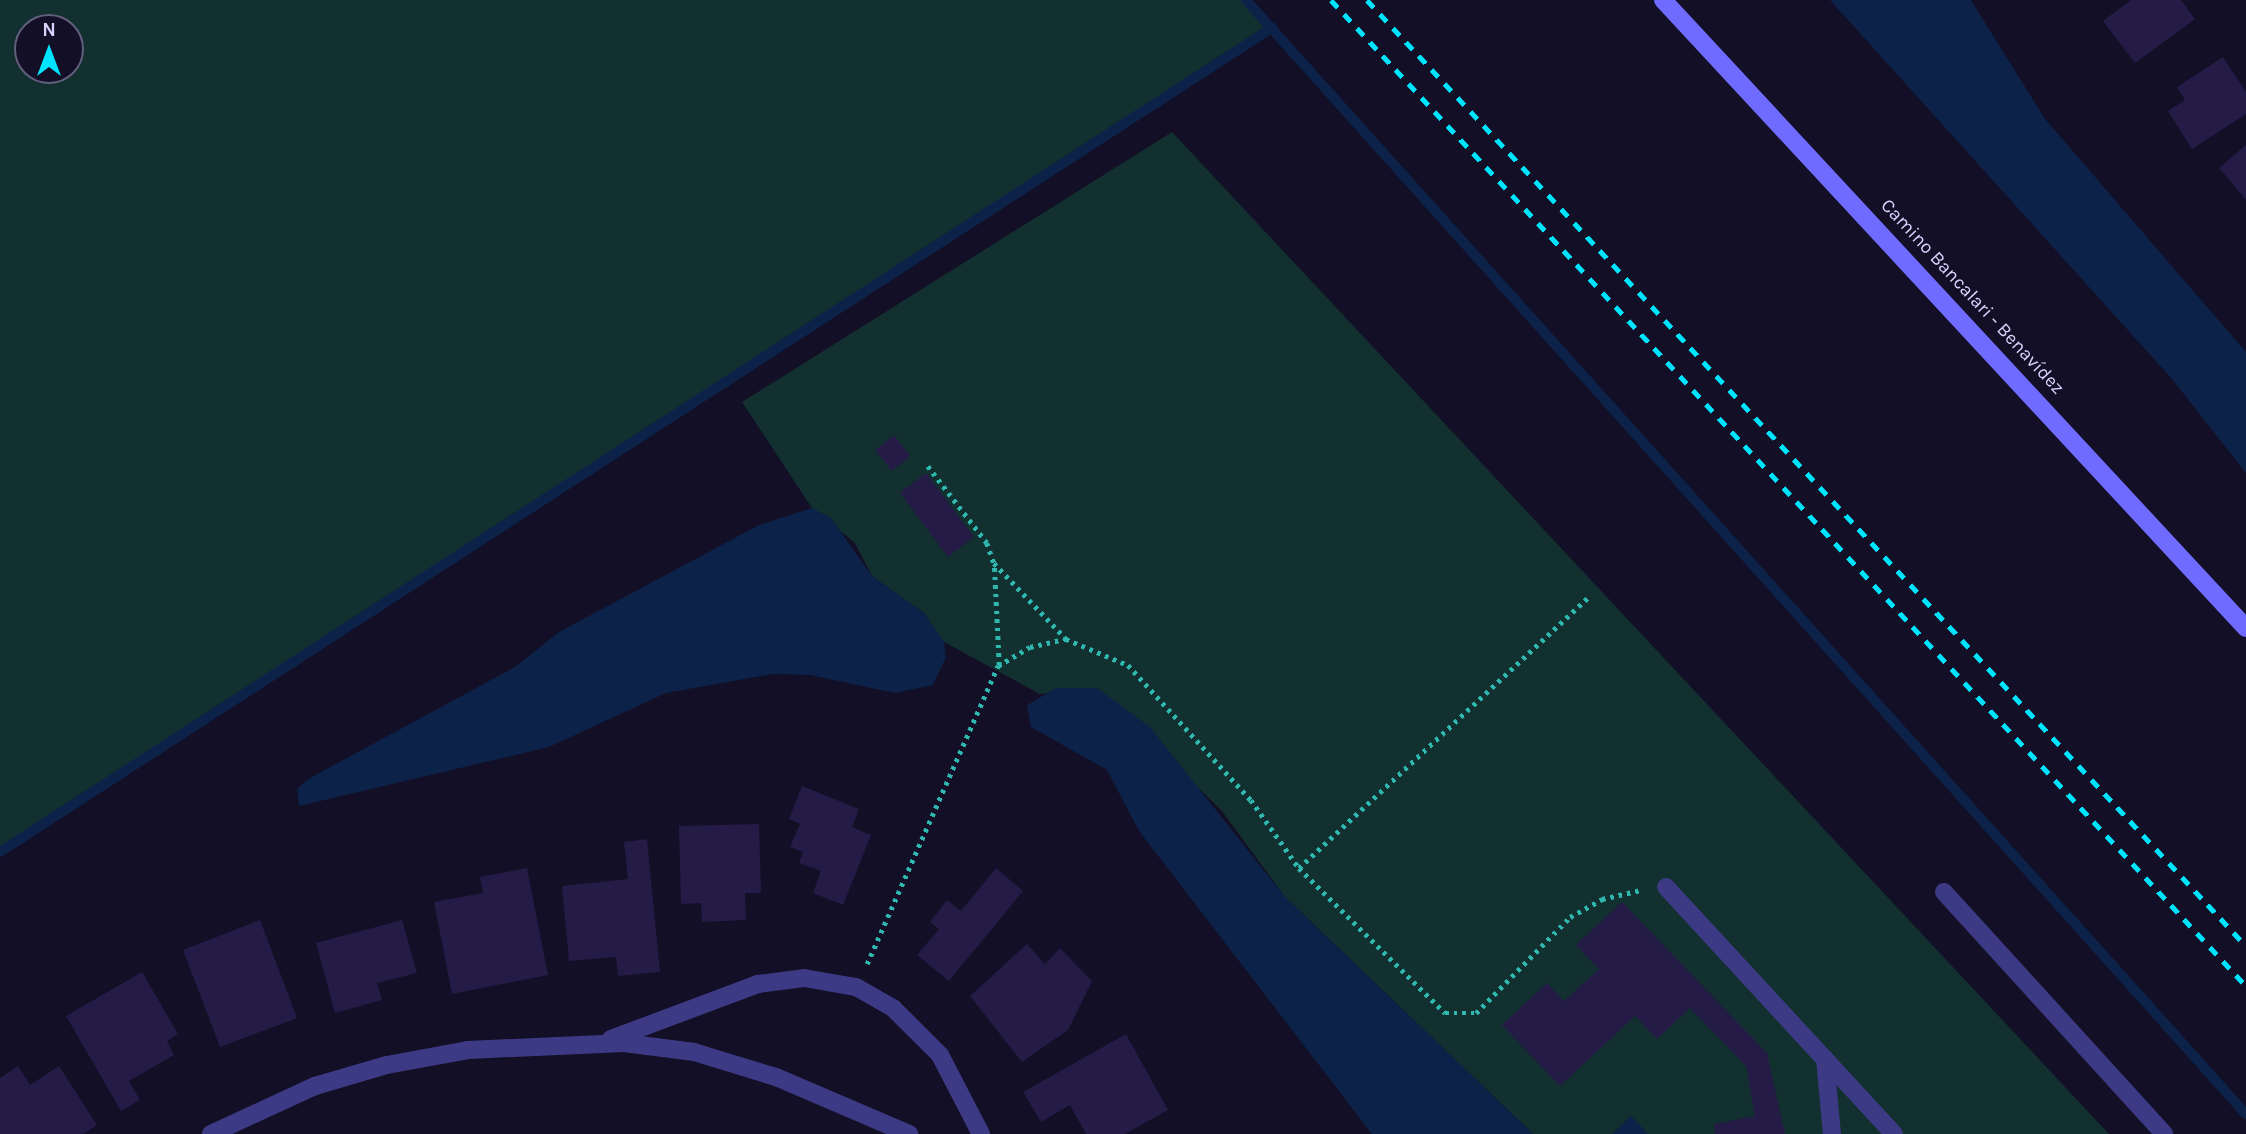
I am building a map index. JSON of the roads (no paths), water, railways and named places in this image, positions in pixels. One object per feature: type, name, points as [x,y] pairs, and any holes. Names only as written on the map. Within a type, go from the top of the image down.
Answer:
[{"type":"main road","name":"Camino Bancalari - Benavídez","points":[[1663,0],[2246,628]]},
{"type":"street","points":[[1666,887],[1895,1134]]},
{"type":"street","points":[[1944,892],[2164,1134]]},
{"type":"street","points":[[600,1044],[758,984],[804,978],[856,987],[893,1009],[940,1055],[981,1134]]},
{"type":"street","points":[[211,1134],[315,1086],[387,1065],[468,1049],[600,1044],[694,1052],[854,1106],[909,1134]]},
{"type":"street","points":[[1825,1059],[1832,1134]]},
{"type":"water","points":[[1830,0],[1971,0],[2045,119],[2246,352],[2246,473],[2172,379]]},
{"type":"water","points":[[812,508],[831,518],[872,576],[924,613],[944,642],[946,657],[933,685],[895,693],[810,675],[773,674],[666,693],[549,747],[299,806],[297,789],[308,779],[515,667],[559,632],[759,525]]},
{"type":"water","points":[[1056,688],[1097,688],[1150,727],[1285,897],[1533,1134],[1372,1134],[1139,831],[1107,770],[1031,727],[1027,705]]},
{"type":"water","points":[[1631,1116],[1648,1134],[1612,1134]]},
{"type":"waterway","points":[[1246,0],[2246,1114]]},
{"type":"waterway","points":[[0,852],[1272,28]]},
{"type":"railway","points":[[1331,0],[2246,986]]},
{"type":"railway","points":[[1367,0],[2246,946]]}]
